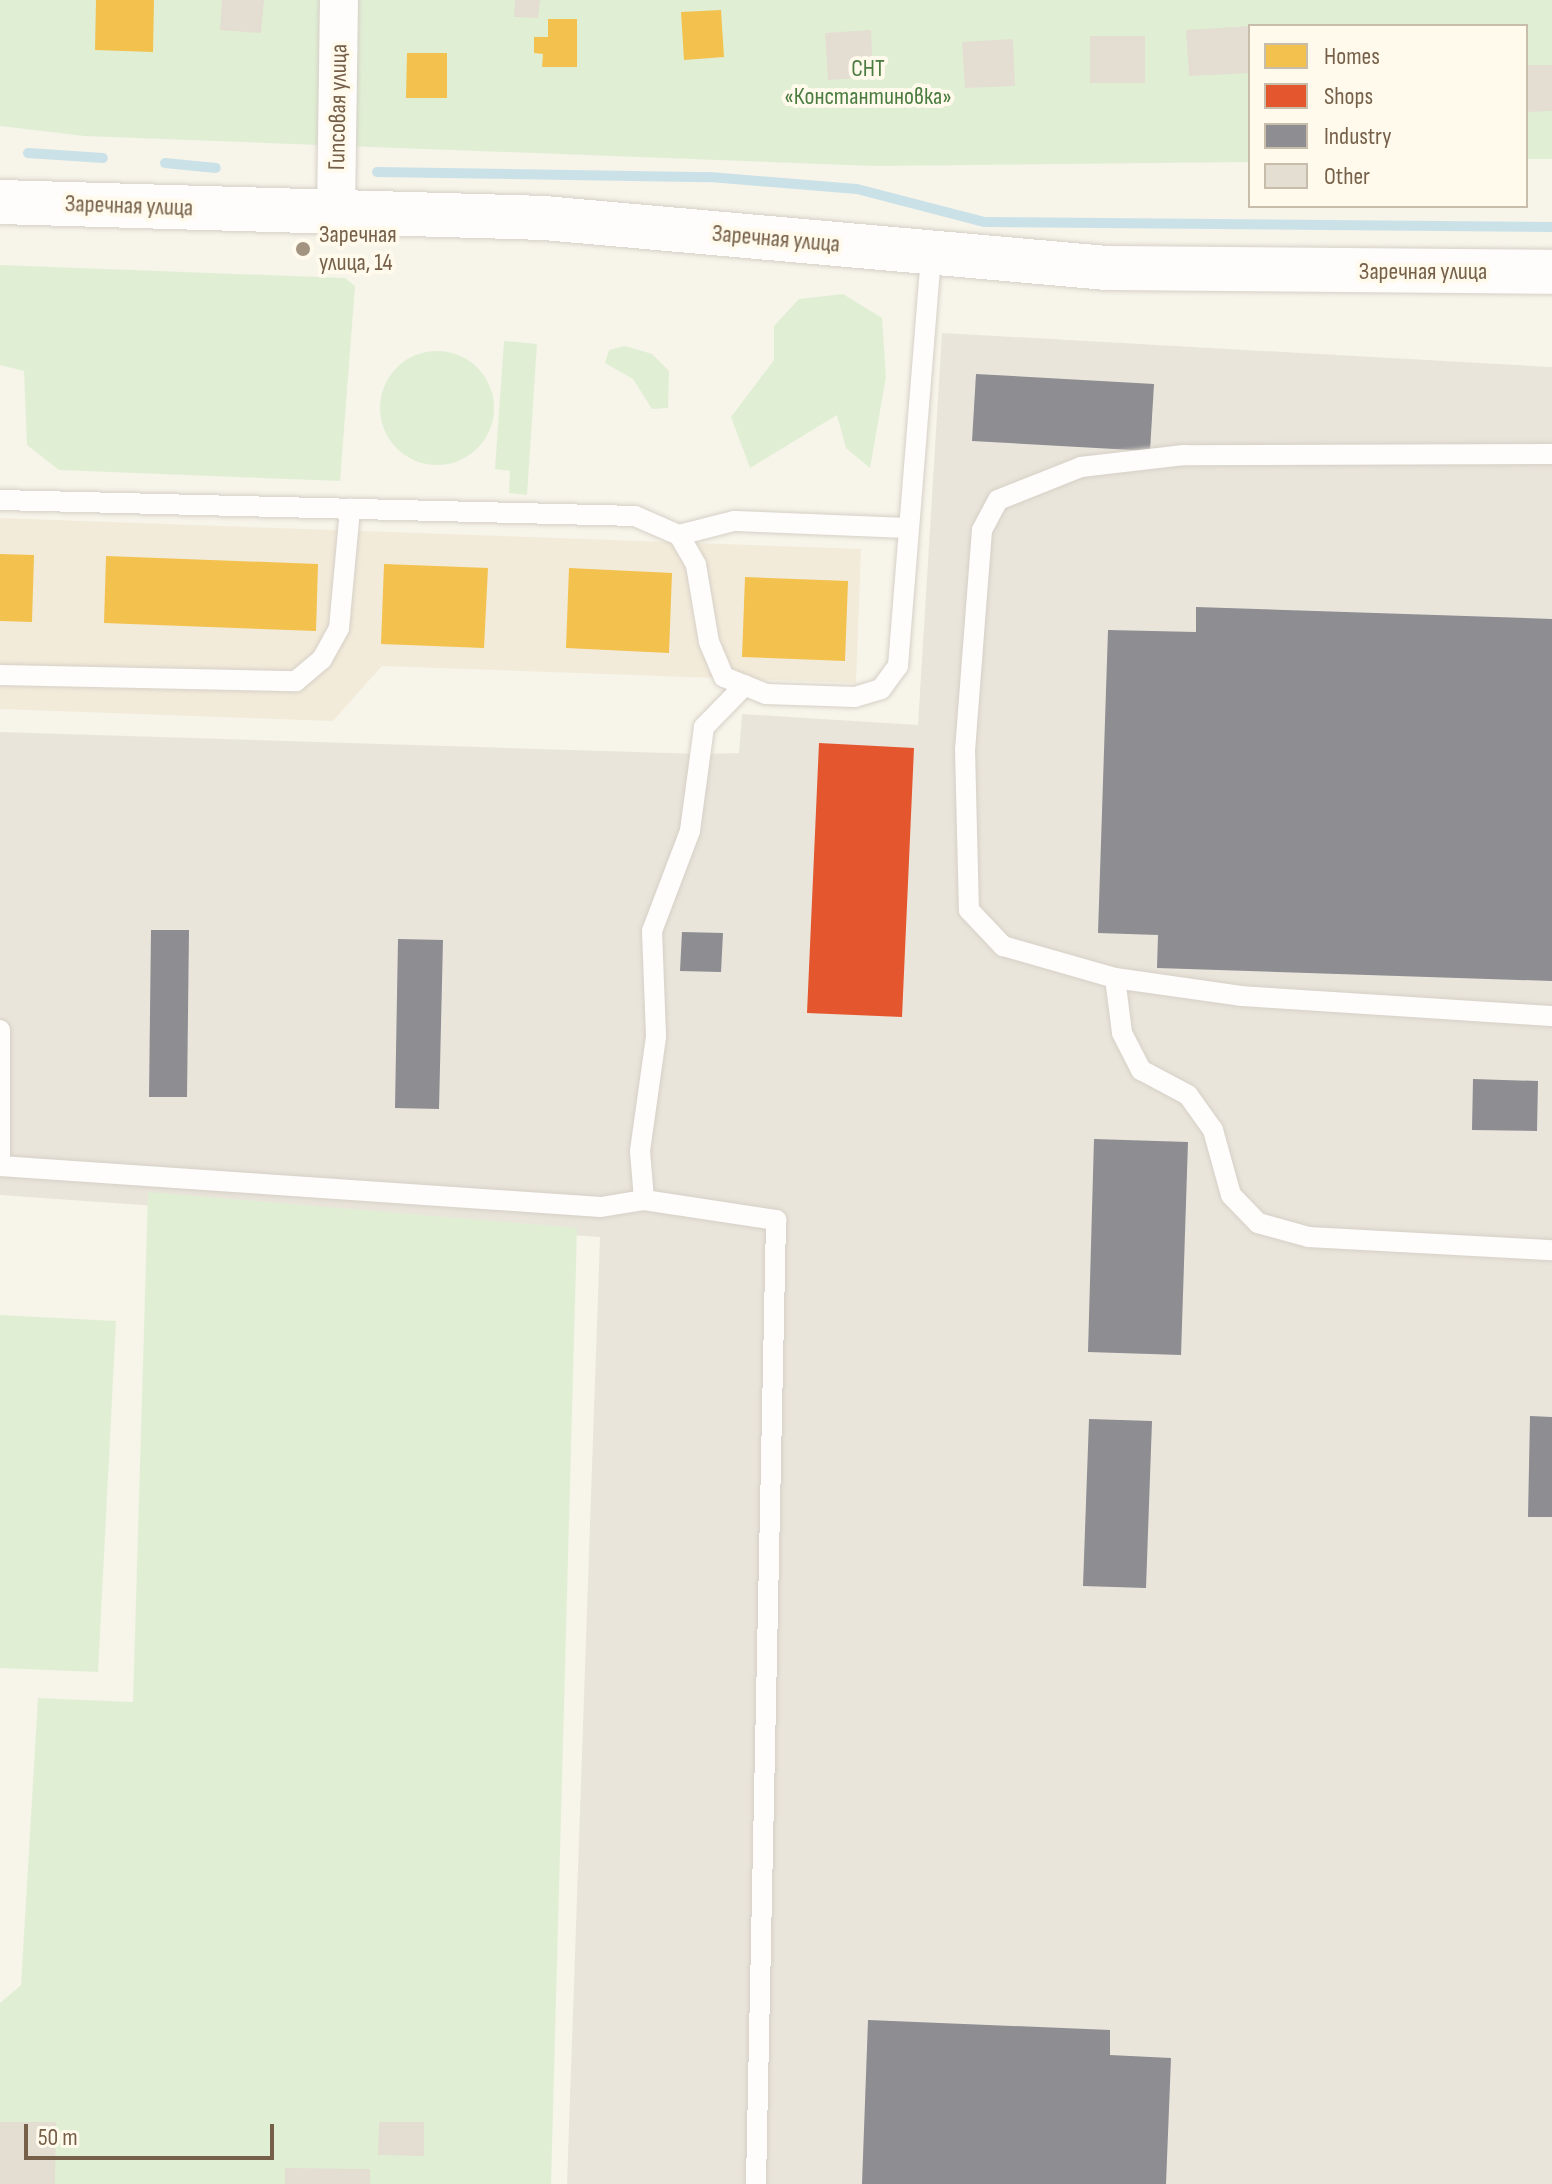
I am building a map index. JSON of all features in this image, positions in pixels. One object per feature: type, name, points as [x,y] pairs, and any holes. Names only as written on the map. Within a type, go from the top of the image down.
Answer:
[{"type":"street","name":"Гипсовая улица","points":[[336,214],[339,0]]},
{"type":"street","name":"Заречная улица","points":[[0,202],[544,218],[1107,268],[1552,272]]},
{"type":"lane","points":[[0,500],[635,516],[679,535],[696,565],[709,642],[724,677],[766,694],[855,697],[881,689],[898,666],[931,253]]},
{"type":"lane","points":[[1552,454],[1184,455],[1081,467],[998,500],[982,530],[965,749],[969,910],[1003,946],[1115,978],[1241,996],[1552,1016]]},
{"type":"lane","points":[[0,675],[296,681],[322,659],[339,628],[350,509]]},
{"type":"lane","points":[[679,535],[734,521],[909,528]]},
{"type":"lane","points":[[644,1200],[640,1151],[656,1037],[652,931],[690,831],[704,727],[745,685]]},
{"type":"lane","points":[[1115,978],[1122,1033],[1141,1070],[1188,1095],[1213,1130],[1231,1195],[1258,1223],[1309,1237],[1552,1250]]},
{"type":"lane","points":[[0,1030],[0,1164],[601,1207],[644,1200],[776,1220],[756,2184]]},
{"type":"shaded area","points":[[942,333],[1552,367],[1552,2184],[567,2184],[600,1237],[0,1195],[0,732],[700,754],[739,753],[742,714],[918,725]]},
{"type":"shaded area","points":[[0,518],[861,549],[856,683],[382,666],[333,721],[0,709]]},
{"type":"green space","name":"СНТ «Константиновка»","points":[[0,0],[1552,0],[1552,159],[1528,159],[1528,24],[1248,24],[1248,162],[875,166],[84,136],[0,126]]},
{"type":"green space","points":[[0,265],[345,278],[355,286],[340,481],[59,470],[27,445],[24,371],[0,365]]},
{"type":"green space","points":[[843,294],[882,318],[886,377],[870,468],[846,448],[837,415],[750,468],[731,417],[774,360],[774,326],[799,299]]},
{"type":"green space","points":[[504,341],[537,344],[527,495],[509,493],[510,471],[495,469]]},
{"type":"green space","points":[[625,346],[652,354],[669,371],[668,408],[652,409],[633,379],[605,363],[609,350]]},
{"type":"green space","points":[[437,351],[459,355],[478,367],[490,386],[494,408],[490,430],[478,449],[459,461],[437,465],[415,461],[396,449],[384,430],[380,408],[384,386],[396,367],[415,355]]},
{"type":"green space","points":[[148,1192],[577,1228],[551,2184],[0,2184],[0,2003],[21,1985],[38,1698],[133,1702]]},
{"type":"green space","points":[[0,1315],[116,1321],[98,1672],[0,1668]]},
{"type":"building: Homes","points":[[96,0],[154,0],[153,52],[95,50]]},
{"type":"building: Homes","points":[[721,10],[724,57],[684,60],[681,12]]},
{"type":"building: Homes","points":[[548,19],[577,19],[577,67],[542,67],[543,54],[534,53],[534,37],[548,37]]},
{"type":"building: Homes","points":[[407,53],[447,53],[447,98],[406,98]]},
{"type":"building: Homes","points":[[0,554],[34,555],[32,622],[0,621]]},
{"type":"building: Homes","points":[[106,556],[318,564],[316,631],[104,623]]},
{"type":"building: Homes","points":[[384,564],[488,568],[484,648],[381,644]]},
{"type":"building: Homes","points":[[569,568],[672,573],[669,653],[566,648]]},
{"type":"building: Homes","points":[[745,577],[848,581],[845,661],[742,657]]},
{"type":"building: Shops","points":[[819,743],[914,748],[902,1017],[807,1013]]},
{"type":"building: Industry","points":[[976,374],[1154,384],[1150,451],[972,441]]},
{"type":"building: Industry","points":[[1196,607],[1552,619],[1552,981],[1157,968],[1158,935],[1098,933],[1108,630],[1196,632]]},
{"type":"building: Industry","points":[[151,930],[189,930],[187,1097],[149,1097]]},
{"type":"building: Industry","points":[[682,932],[723,933],[721,972],[680,971]]},
{"type":"building: Industry","points":[[398,939],[443,940],[439,1109],[395,1108]]},
{"type":"building: Industry","points":[[1473,1079],[1538,1081],[1537,1131],[1472,1130]]},
{"type":"building: Industry","points":[[1094,1139],[1188,1142],[1181,1355],[1088,1352]]},
{"type":"building: Industry","points":[[1530,1416],[1552,1417],[1552,1517],[1528,1517]]},
{"type":"building: Industry","points":[[1089,1419],[1152,1421],[1146,1588],[1083,1586]]},
{"type":"building: Industry","points":[[868,2020],[1110,2030],[1110,2055],[1171,2058],[1166,2184],[862,2184]]},
{"type":"building: Other","points":[[222,0],[264,0],[261,33],[220,30]]},
{"type":"building: Other","points":[[515,0],[540,0],[538,18],[514,17]]},
{"type":"building: Other","points":[[1248,26],[1248,73],[1189,76],[1186,30]]},
{"type":"building: Other","points":[[871,30],[873,77],[828,80],[825,33]]},
{"type":"building: Other","points":[[1090,36],[1145,36],[1145,83],[1090,83]]},
{"type":"building: Other","points":[[1013,39],[1015,86],[965,88],[962,42]]},
{"type":"building: Other","points":[[1528,65],[1552,65],[1552,111],[1528,112]]},
{"type":"building: Other","points":[[0,2122],[56,2122],[55,2184],[0,2184]]},
{"type":"building: Other","points":[[379,2122],[424,2122],[424,2156],[378,2155]]},
{"type":"building: Other","points":[[285,2168],[370,2169],[370,2184],[285,2184]]},
{"type":"waterway","points":[[28,153],[103,158]]},
{"type":"waterway","points":[[165,163],[216,168]]},
{"type":"waterway","points":[[377,172],[710,177],[857,189],[985,222],[1552,227]]},
{"type":"place","name":"Заречная улица, 14","points":[[303,249]]}]
